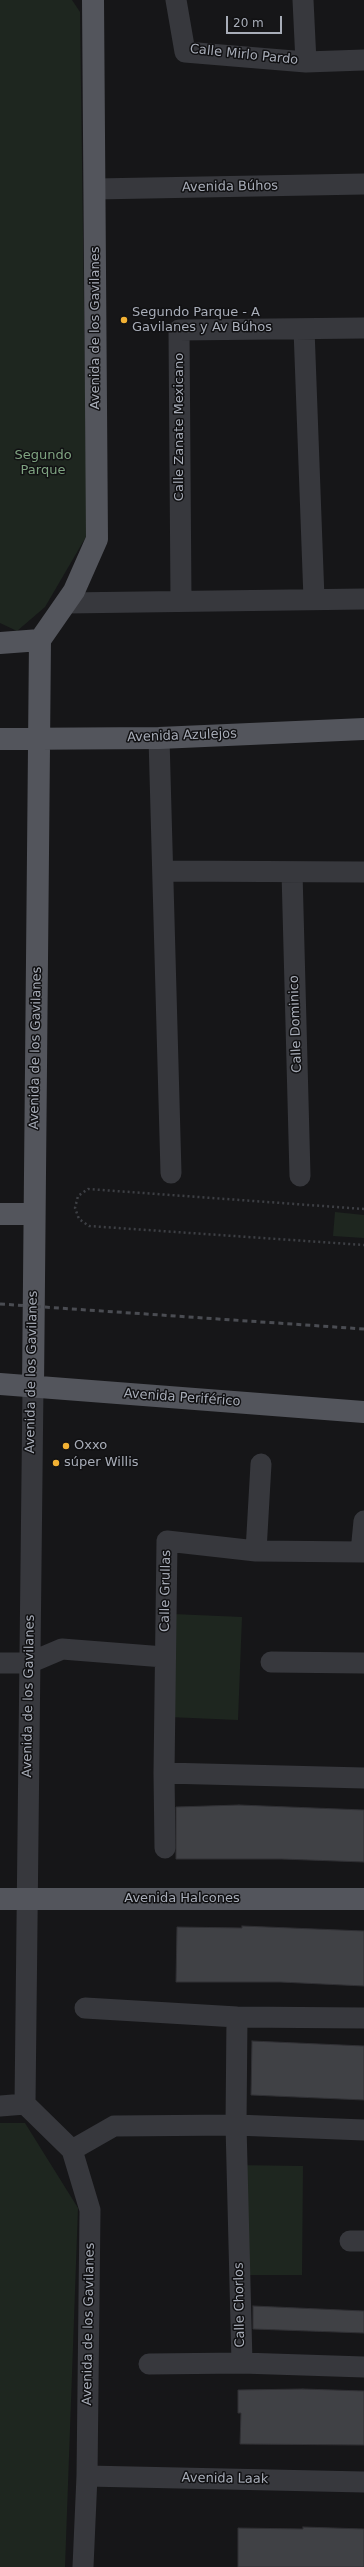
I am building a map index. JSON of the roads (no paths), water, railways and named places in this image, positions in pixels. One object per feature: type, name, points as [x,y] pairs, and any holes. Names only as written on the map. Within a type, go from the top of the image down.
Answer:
[{"type":"main road","name":"Avenida de los Gavilanes","points":[[32,1386],[40,640],[66,603],[97,539],[93,0]]},
{"type":"main road","points":[[0,643],[40,640]]},
{"type":"main road","name":"Avenida Azulejos","points":[[0,739],[159,738],[364,729]]},
{"type":"main road","points":[[0,1214],[34,1214]]},
{"type":"main road","name":"Avenida Periférico","points":[[0,1384],[364,1412]]},
{"type":"main road","name":"Avenida Halcones","points":[[0,1899],[364,1899]]},
{"type":"street","name":"Calle Mirlo Pardo","points":[[176,0],[185,52],[306,62],[364,60]]},
{"type":"street","name":"Calle Mirlo Pardo","points":[[303,0],[306,62]]},
{"type":"street","name":"Avenida Búhos","points":[[95,190],[364,184]]},
{"type":"street","name":"Calle Zanate Mexicano","points":[[181,601],[179,330],[364,328]]},
{"type":"street","points":[[304,329],[314,599]]},
{"type":"street","points":[[66,603],[364,599]]},
{"type":"street","points":[[159,738],[171,1173]]},
{"type":"street","points":[[163,871],[364,872]]},
{"type":"street","name":"Calle Dominico","points":[[292,872],[300,1176]]},
{"type":"street","name":"Avenida de los Gavilanes","points":[[32,1386],[25,2104],[72,2150],[90,2210],[87,2476],[83,2567]]},
{"type":"street","points":[[256,1551],[261,1464]]},
{"type":"street","name":"Calle Grullas","points":[[165,1848],[164,1657],[167,1541],[256,1551],[362,1552],[364,1521]]},
{"type":"street","points":[[0,1663],[29,1663],[62,1649],[164,1657]]},
{"type":"street","points":[[271,1662],[364,1663]]},
{"type":"street","points":[[164,1773],[364,1778]]},
{"type":"street","points":[[85,2008],[236,2017],[364,2018]]},
{"type":"street","name":"Calle Chorlos","points":[[236,2017],[236,2125],[242,2363],[364,2367]]},
{"type":"street","points":[[0,2106],[25,2104]]},
{"type":"street","points":[[72,2150],[114,2126],[236,2125],[364,2130]]},
{"type":"street","points":[[150,2364],[242,2363]]},
{"type":"street","name":"Avenida Laak","points":[[87,2476],[364,2482]]},
{"type":"railway","points":[[0,1304],[364,1329]]},
{"type":"place","name":"Segundo Parque - A Gavilanes y Av Búhos","points":[[124,320]]},
{"type":"place","name":"Oxxo","points":[[66,1446]]},
{"type":"place","name":"súper Willis","points":[[56,1463]]},
{"type":"park label","name":"Segundo Parque","points":[[43,464]]}]
